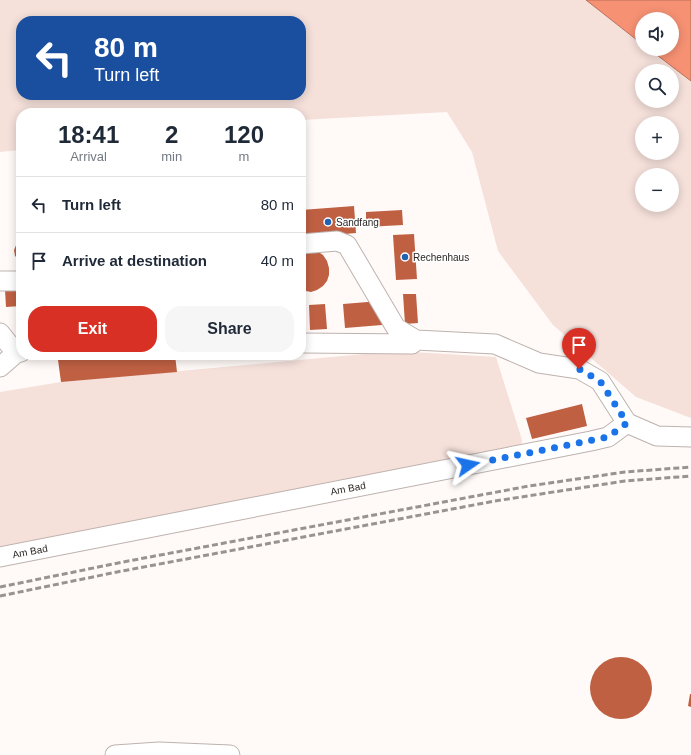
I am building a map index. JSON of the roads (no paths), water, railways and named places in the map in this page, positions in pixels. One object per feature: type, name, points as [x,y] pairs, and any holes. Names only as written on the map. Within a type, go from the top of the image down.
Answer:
[{"type":"street","points":[[306,243],[337,240],[347,245],[396,328],[416,340],[496,344],[539,363],[579,369],[600,381],[627,423],[657,436],[691,437]]},
{"type":"street","points":[[0,281],[16,281]]},
{"type":"street","points":[[0,333],[16,350]]},
{"type":"street","points":[[306,343],[412,344],[416,340]]},
{"type":"street","points":[[0,367],[16,354]]},
{"type":"street","name":"Am Bad","points":[[0,557],[261,504],[591,441],[608,437],[627,423]]},
{"type":"street","points":[[115,755],[160,752],[230,755]]},
{"type":"railway","points":[[0,587],[123,562],[529,486],[625,472],[691,467]]},
{"type":"railway","points":[[0,596],[117,572],[495,501],[625,481],[691,476]]},
{"type":"place","name":"Sandfang","points":[[328,222]]},
{"type":"place","name":"Rechenhaus","points":[[405,257]]}]
